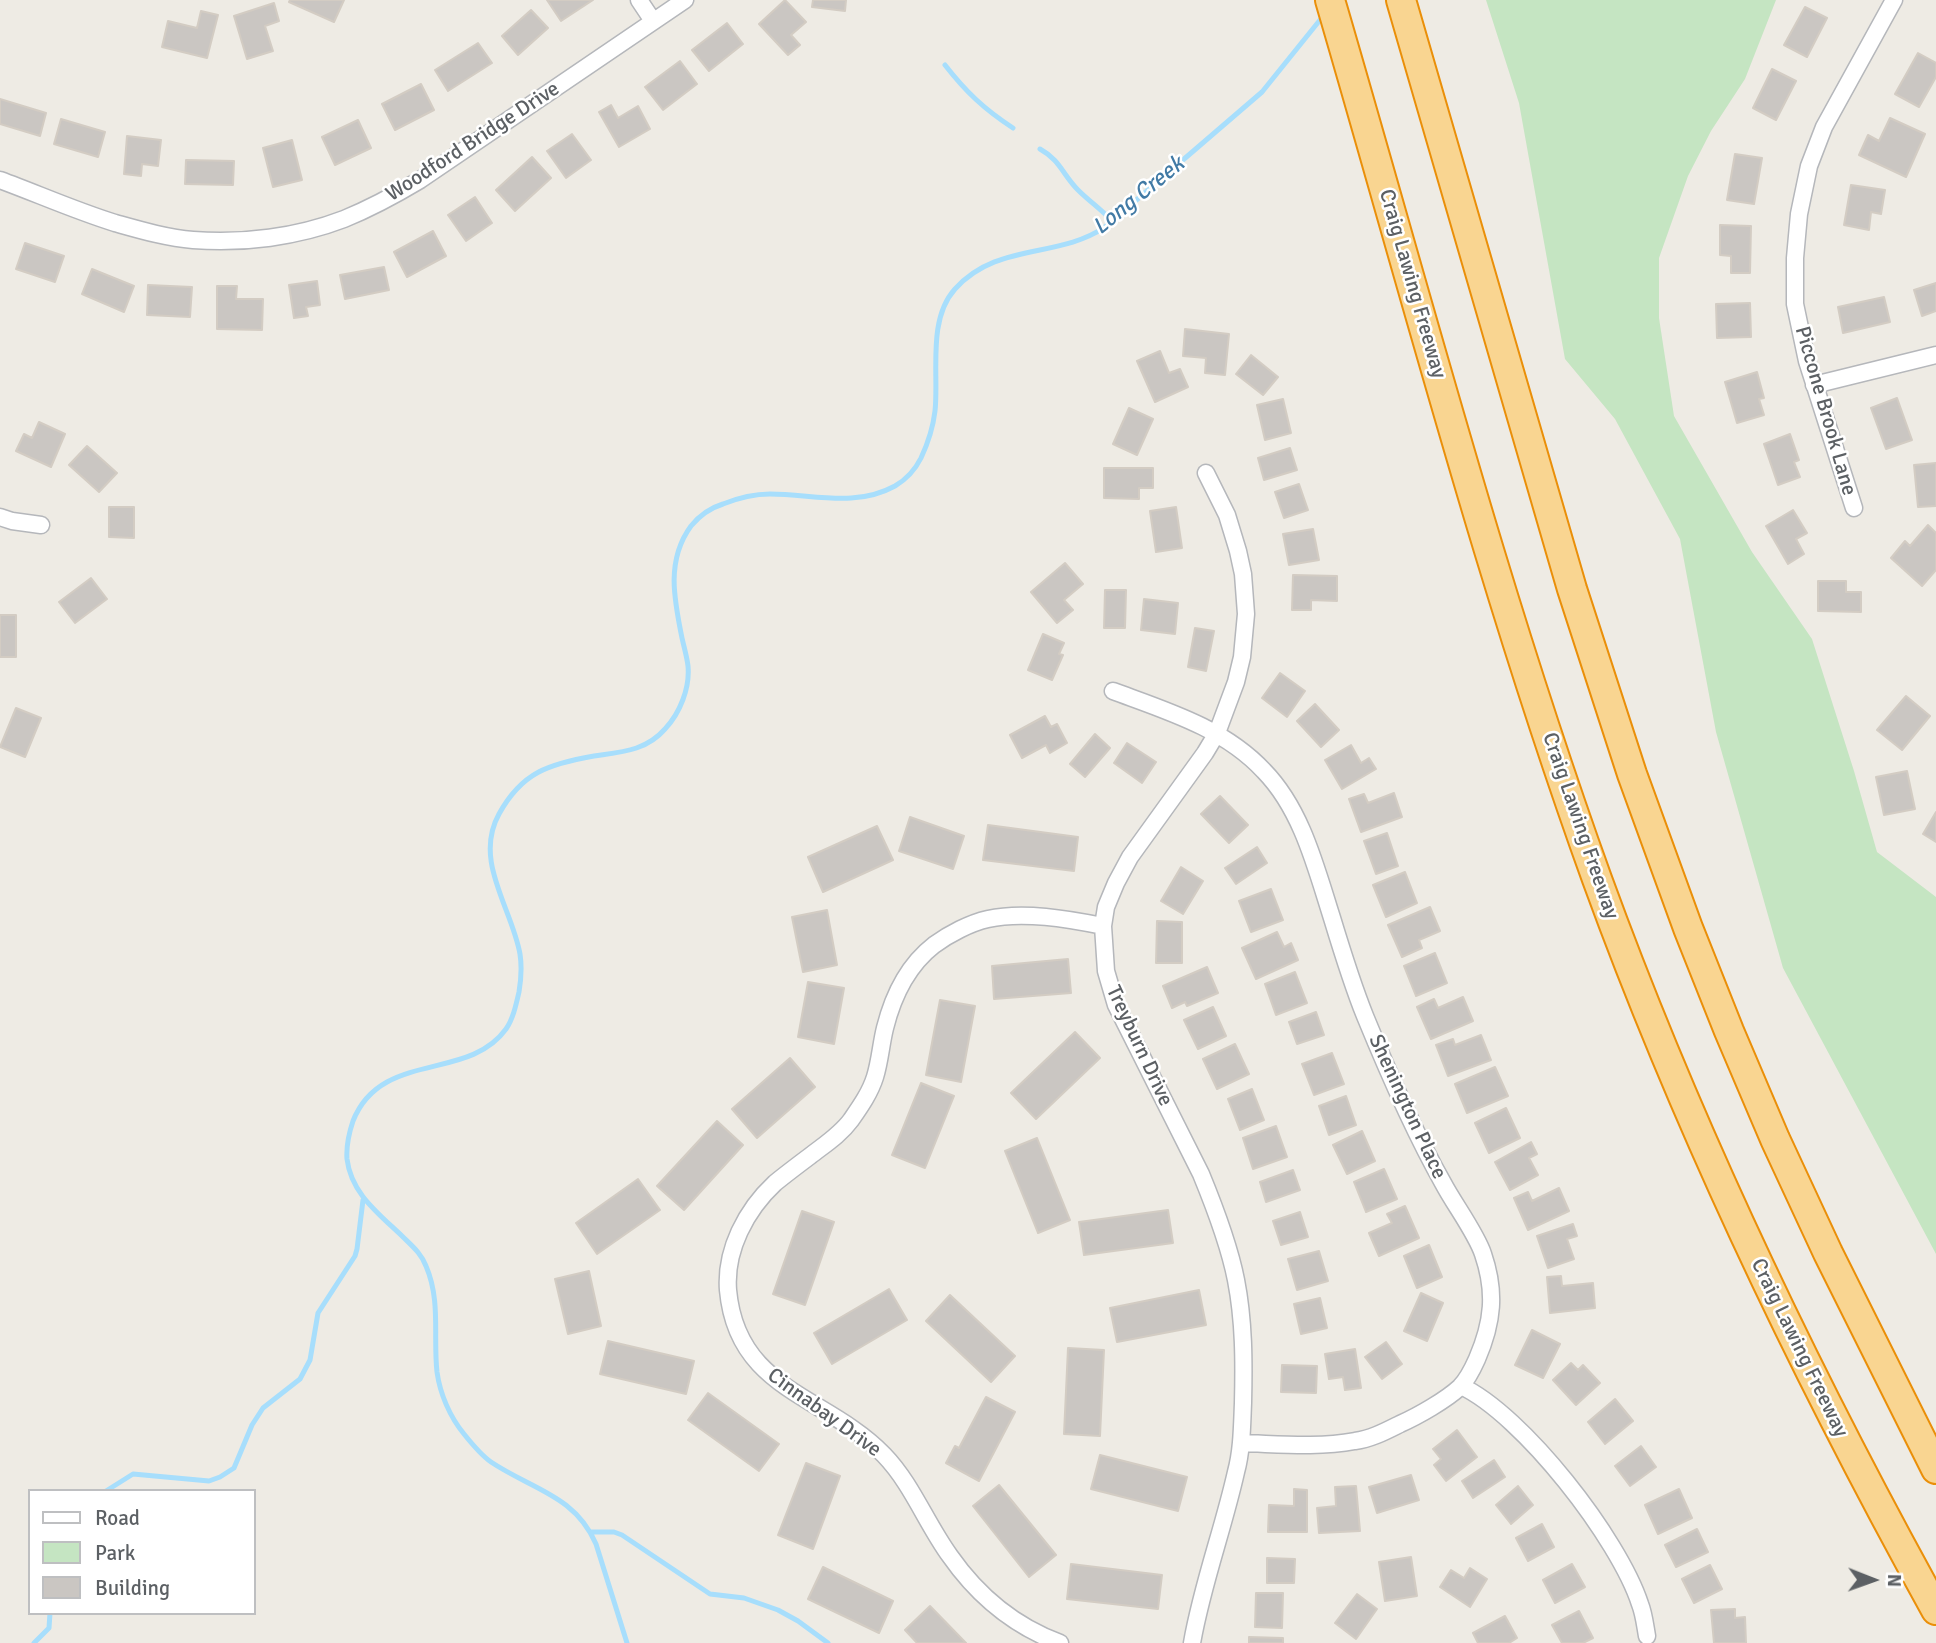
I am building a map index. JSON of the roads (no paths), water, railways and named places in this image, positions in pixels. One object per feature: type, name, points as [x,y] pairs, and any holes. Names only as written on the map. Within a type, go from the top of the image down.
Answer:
[{"type":"highway","name":"Craig Lawing Freeway","points":[[1330,0],[1447,410],[1523,662],[1573,811],[1644,1003],[1684,1101],[1793,1338],[1936,1610]]},
{"type":"highway","points":[[1401,0],[1568,577],[1660,851],[1729,1031],[1775,1139],[1833,1265],[1936,1469]]},
{"type":"street","points":[[639,0],[653,21]]},
{"type":"street","name":"Woodford Bridge Drive","points":[[0,180],[113,222],[172,237],[192,240],[244,240],[298,232],[343,219],[381,203],[420,180],[685,0]]},
{"type":"street","name":"Piccone Brook Lane","points":[[1854,508],[1807,361],[1796,304],[1795,258],[1809,166],[1824,127],[1894,0]]},
{"type":"street","points":[[1814,386],[1936,355]]},
{"type":"street","name":"Treyburn Drive","points":[[1192,1643],[1203,1590],[1237,1469],[1241,1443],[1244,1341],[1231,1258],[1212,1198],[1116,1005],[1106,971],[1103,926],[1106,907],[1130,858],[1217,733],[1239,669],[1246,614],[1243,574],[1227,515],[1206,473]]},
{"type":"street","points":[[0,517],[41,525]]},
{"type":"street","name":"Shenington Place","points":[[1113,691],[1217,733],[1242,749],[1267,774],[1291,809],[1317,868],[1364,1015],[1442,1182],[1482,1251],[1490,1280],[1492,1309],[1487,1336],[1475,1364],[1461,1386],[1410,1420],[1358,1441],[1322,1446],[1241,1443]]},
{"type":"street","name":"Cinnabay Drive","points":[[1060,1643],[1033,1632],[1005,1614],[971,1583],[949,1555],[899,1474],[882,1453],[847,1425],[777,1381],[760,1366],[739,1334],[728,1290],[729,1270],[736,1238],[752,1209],[774,1184],[837,1135],[867,1095],[875,1076],[895,994],[918,960],[932,946],[988,919],[1017,916],[1065,919],[1103,926]]},
{"type":"street","points":[[1461,1386],[1474,1392],[1507,1419],[1550,1462],[1579,1499],[1635,1589],[1647,1636]]},
{"type":"waterway","name":"Long Creek","points":[[627,1643],[596,1544],[587,1528],[576,1514],[551,1495],[487,1459],[464,1434],[450,1413],[437,1372],[435,1305],[431,1279],[419,1253],[367,1202],[354,1182],[347,1159],[348,1139],[353,1121],[366,1099],[383,1084],[404,1075],[470,1056],[490,1045],[506,1029],[519,992],[521,959],[492,867],[492,832],[499,814],[517,788],[538,772],[563,763],[641,746],[658,736],[675,716],[686,691],[688,674],[675,594],[675,566],[683,539],[694,522],[714,508],[746,497],[770,494],[865,497],[880,493],[903,480],[919,462],[932,429],[936,396],[937,331],[946,302],[955,289],[972,274],[990,264],[1068,244],[1105,227],[1262,92],[1324,15]]},
{"type":"waterway","points":[[945,65],[976,100],[1013,128]]},
{"type":"waterway","points":[[1040,149],[1052,158],[1078,190],[1112,221]]},
{"type":"waterway","points":[[109,1489],[133,1474],[209,1481],[234,1468],[252,1425],[263,1408],[300,1379],[310,1360],[318,1313],[355,1256],[363,1200]]},
{"type":"waterway","points":[[591,1532],[614,1532],[622,1535],[710,1594],[744,1598],[778,1610],[828,1643]]},
{"type":"waterway","points":[[34,1643],[49,1628],[50,1615]]}]
